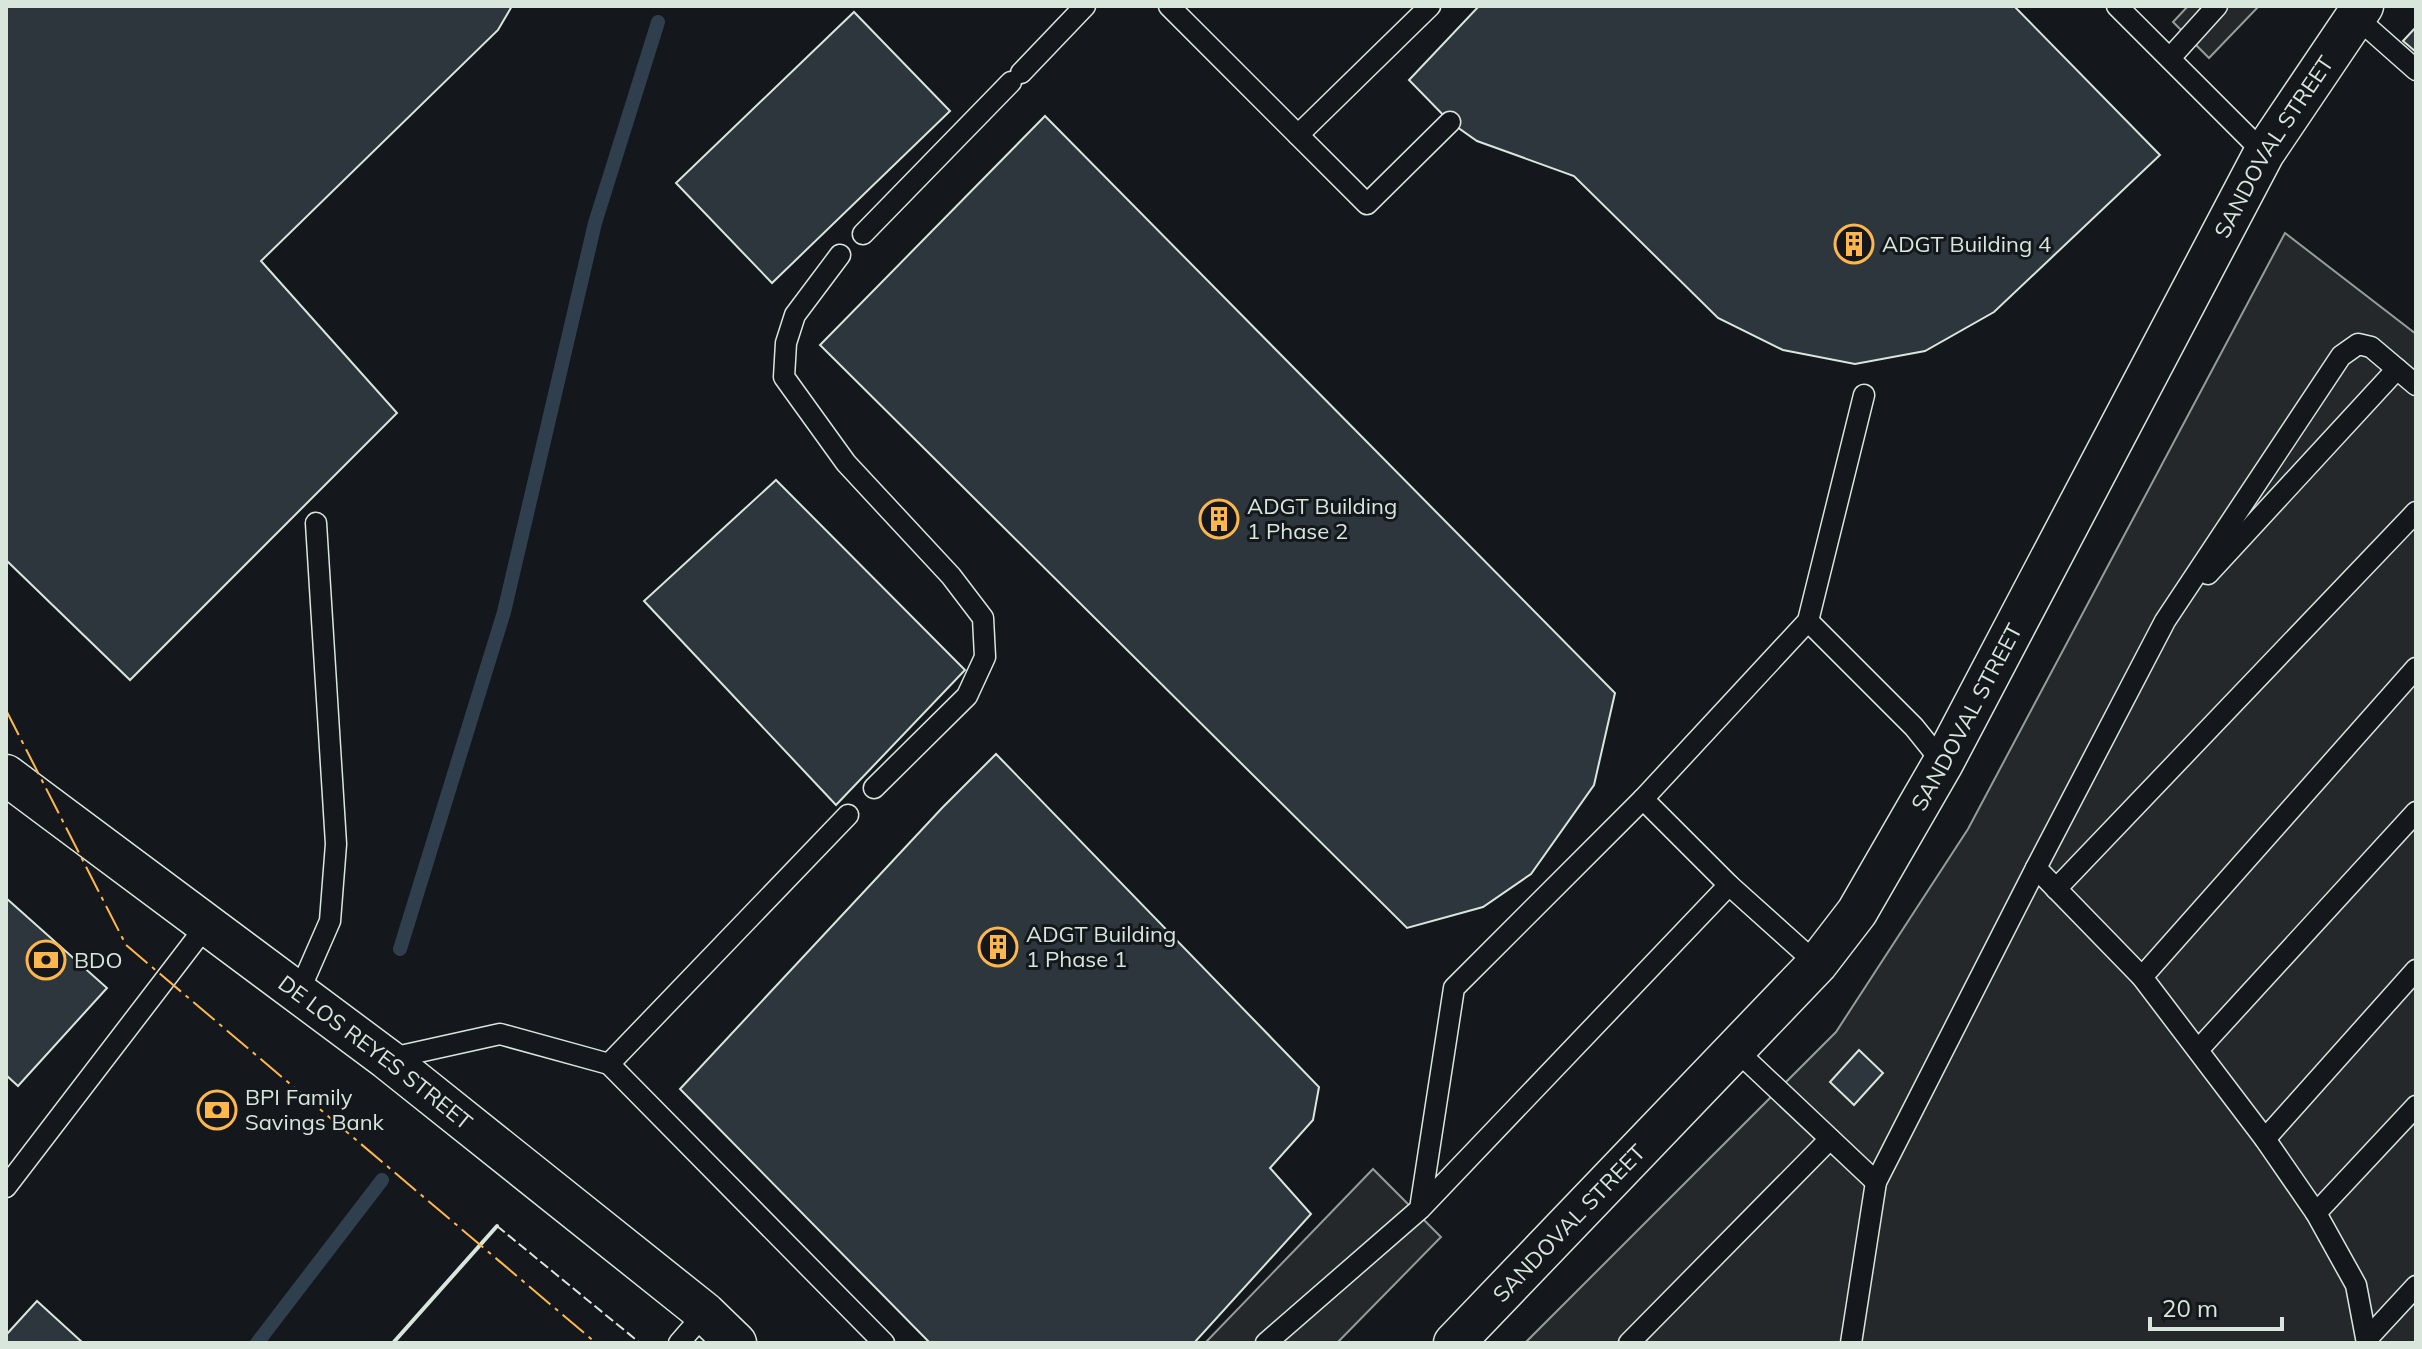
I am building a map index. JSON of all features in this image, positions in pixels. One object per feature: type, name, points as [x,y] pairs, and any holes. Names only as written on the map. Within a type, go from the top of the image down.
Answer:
[{"type":"street","name":"SANDOVAL STREET","points":[[1454,1343],[1817,964],[1857,912],[1943,763],[2264,153],[2359,11]]},
{"type":"street","name":"DE LOS REYES STREET","points":[[6,775],[387,1059],[705,1313],[736,1343]]},
{"type":"lane","points":[[863,234],[1085,6]]},
{"type":"lane","points":[[1169,6],[1367,204],[1450,122]]},
{"type":"lane","points":[[1298,135],[1430,6]]},
{"type":"lane","points":[[2117,6],[2264,153]]},
{"type":"lane","points":[[2170,58],[2217,6]]},
{"type":"lane","points":[[2359,11],[2416,70]]},
{"type":"lane","points":[[840,255],[795,315],[786,343],[784,377],[846,463],[951,576],[983,618],[985,657],[967,696],[874,788]]},
{"type":"lane","points":[[1851,1343],[1876,1182],[2165,621],[2341,356],[2358,344],[2371,347],[2416,385]]},
{"type":"lane","points":[[2165,621],[2397,369]]},
{"type":"lane","points":[[1420,1209],[1454,988],[1643,799],[1808,621],[1864,395]]},
{"type":"lane","points":[[2056,889],[2416,512]]},
{"type":"lane","points":[[298,994],[330,921],[336,844],[316,523]]},
{"type":"lane","points":[[1808,621],[1914,727],[1943,763]]},
{"type":"lane","points":[[2142,977],[2416,668]]},
{"type":"lane","points":[[1643,799],[1729,885],[1817,964]]},
{"type":"lane","points":[[2198,1050],[2416,812]]},
{"type":"lane","points":[[609,1064],[848,815]]},
{"type":"lane","points":[[2036,868],[2142,977],[2265,1139],[2316,1213],[2356,1285],[2367,1341]]},
{"type":"lane","points":[[1266,1343],[1420,1209],[1729,885]]},
{"type":"lane","points":[[6,1187],[206,926]]},
{"type":"lane","points":[[2265,1139],[2416,970]]},
{"type":"lane","points":[[387,1059],[500,1034],[609,1064],[884,1343]]},
{"type":"lane","points":[[1736,1050],[1876,1182]]},
{"type":"lane","points":[[2316,1213],[2416,1106]]},
{"type":"lane","points":[[1629,1343],[1830,1139]]},
{"type":"lane","points":[[2367,1341],[2416,1286]]},
{"type":"lane","points":[[679,1343],[705,1313]]},
{"type":"shaded area","points":[[2188,6],[2259,6],[2209,58],[2173,22]]},
{"type":"shaded area","points":[[2285,233],[2416,334],[2416,1343],[1525,1343],[1836,1032],[1968,829]]},
{"type":"shaded area","points":[[1373,1169],[1441,1237],[1337,1343],[1205,1343]]},
{"type":"building","points":[[6,6],[512,6],[498,30],[261,261],[397,413],[130,680],[6,560]]},
{"type":"building","name":"ADGT Building 4","points":[[1479,6],[2014,6],[2160,155],[1994,312],[1925,351],[1855,364],[1783,350],[1718,318],[1574,176],[1477,141],[1450,122],[1409,80]]},
{"type":"building","points":[[854,12],[950,111],[772,283],[676,183]]},
{"type":"building","points":[[2416,27],[2416,52],[2403,41]]},
{"type":"building","name":"ADGT Building 1 Phase 2","points":[[1045,116],[1615,693],[1594,785],[1531,874],[1483,907],[1407,928],[820,345]]},
{"type":"building","points":[[776,480],[965,670],[836,805],[644,601]]},
{"type":"building","name":"ADGT Building 1 Phase 1","points":[[996,754],[1319,1087],[1313,1120],[1270,1168],[1311,1214],[1194,1343],[930,1343],[680,1089]]},
{"type":"building","points":[[6,898],[107,988],[18,1086],[6,1075]]},
{"type":"building","points":[[1859,1050],[1883,1073],[1854,1105],[1830,1082]]},
{"type":"building","points":[[37,1301],[83,1343],[6,1343],[6,1335]]},
{"type":"waterway","points":[[400,949],[504,612],[595,223],[658,22]]},
{"type":"waterway","points":[[257,1343],[382,1180]]},
{"type":"fence","points":[[497,1226],[640,1343]]},
{"type":"wall","points":[[393,1343],[497,1226]]},
{"type":"power","points":[[6,710],[126,945],[596,1343]]},
{"type":"place","name":"ADGT Building 4","points":[[1854,244]]},
{"type":"place","name":"ADGT Building 1 Phase 2","points":[[1219,519]]},
{"type":"place","name":"ADGT Building 1 Phase 1","points":[[998,947]]},
{"type":"place","name":"BDO","points":[[46,960]]},
{"type":"place","name":"BPI Family Savings Bank","points":[[217,1110]]}]
